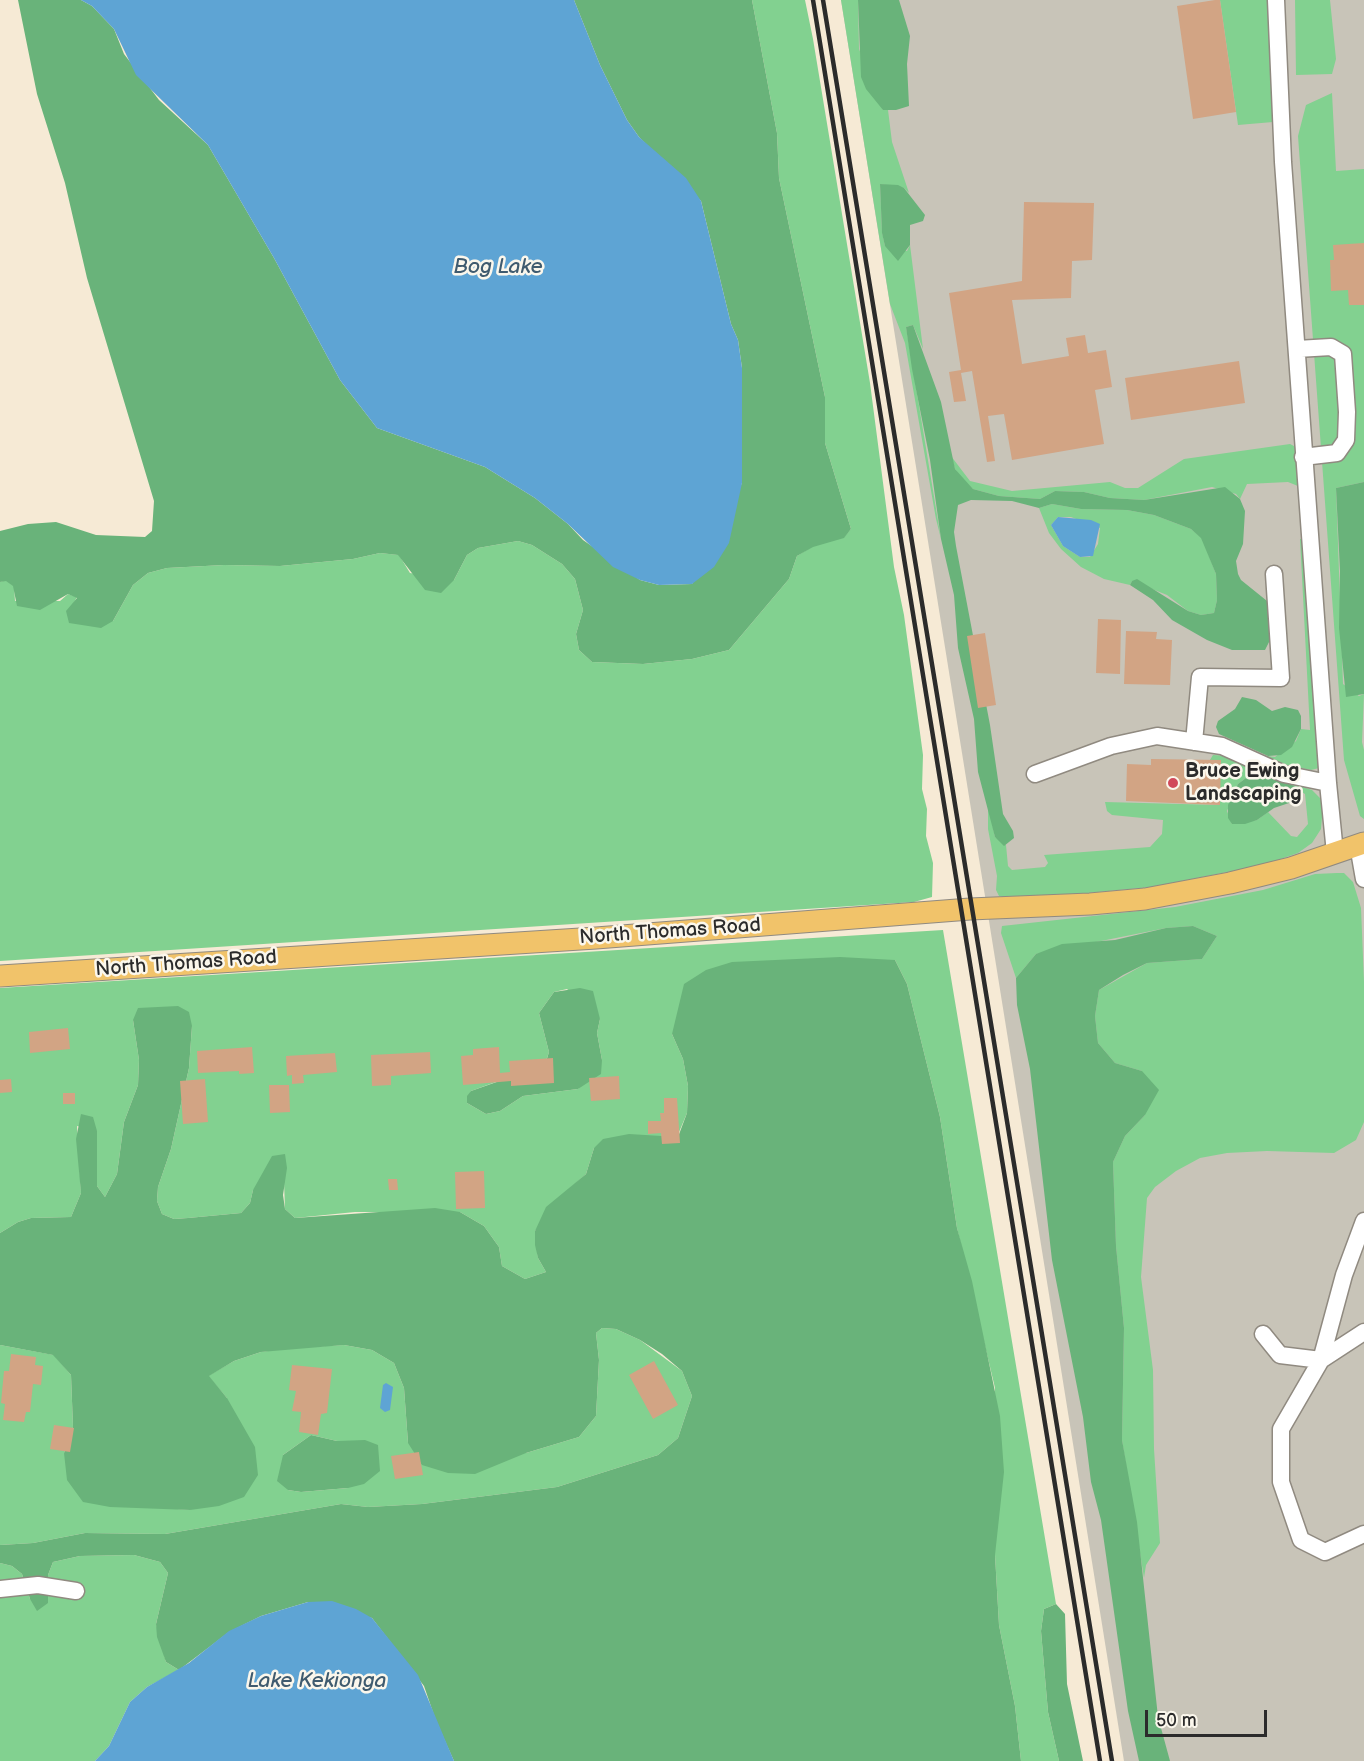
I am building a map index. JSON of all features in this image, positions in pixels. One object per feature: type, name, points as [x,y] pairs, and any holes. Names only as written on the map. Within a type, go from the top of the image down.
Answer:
[{"type":"main road","name":"North Thomas Road","points":[[0,976],[596,938],[970,909],[1090,904],[1145,899],[1230,883],[1291,868],[1361,844]]},
{"type":"lane","points":[[1276,0],[1283,162],[1303,457],[1335,853]]},
{"type":"lane","points":[[1297,349],[1331,347],[1343,354],[1347,412],[1346,440],[1337,453],[1303,457]]},
{"type":"lane","points":[[1194,742],[1200,677],[1281,678],[1274,574]]},
{"type":"lane","points":[[1035,774],[1111,746],[1157,736],[1222,746],[1284,774],[1328,783]]},
{"type":"lane","points":[[1361,844],[1364,879]]},
{"type":"lane","points":[[1364,1221],[1344,1275],[1322,1360],[1281,1429],[1281,1482],[1301,1540],[1325,1552],[1364,1534]]},
{"type":"lane","points":[[1263,1334],[1280,1354],[1322,1360],[1364,1332]]},
{"type":"lane","points":[[0,1589],[38,1585],[76,1591]]},
{"type":"shaded area","points":[[841,0],[1364,0],[1364,1761],[1124,1761]]},
{"type":"green space","points":[[18,0],[81,0],[92,6],[114,29],[124,54],[159,100],[208,145],[274,258],[340,380],[377,428],[485,467],[535,498],[568,524],[583,540],[640,580],[659,585],[692,584],[742,483],[742,368],[738,340],[731,324],[701,201],[639,137],[627,120],[600,65],[574,0],[752,0],[777,133],[779,178],[825,397],[825,443],[851,529],[844,538],[813,547],[797,556],[789,579],[729,650],[692,659],[643,664],[592,662],[579,650],[576,634],[583,610],[575,579],[562,564],[532,545],[518,541],[478,548],[467,555],[454,580],[441,593],[425,590],[398,555],[380,553],[353,559],[280,566],[224,565],[167,568],[148,573],[133,585],[113,621],[101,628],[69,623],[66,611],[77,598],[68,594],[40,610],[17,606],[13,586],[6,581],[0,582],[0,531],[28,524],[56,522],[96,535],[145,537],[152,531],[154,501],[87,278],[65,183],[37,94]]},
{"type":"green space","points":[[752,0],[805,0],[813,39],[870,383],[894,567],[904,615],[923,755],[922,789],[927,809],[926,836],[933,863],[932,897],[914,902],[0,961],[0,582],[6,580],[14,586],[15,601],[60,601],[68,594],[77,597],[72,606],[113,621],[133,585],[148,573],[167,568],[224,565],[280,566],[353,559],[380,553],[399,555],[410,573],[454,580],[467,555],[478,548],[518,541],[532,545],[562,564],[575,579],[583,610],[576,634],[579,650],[592,662],[643,664],[692,659],[729,650],[789,579],[797,556],[813,546],[844,537],[851,529],[825,443],[825,397],[779,178],[777,133]]},
{"type":"green space","points":[[841,0],[858,0],[859,49],[883,110],[888,110],[892,142],[909,193],[904,188],[880,184],[882,232],[885,246],[907,251],[910,245],[923,349],[913,325],[906,327],[941,539],[905,343],[890,304]]},
{"type":"green space","points":[[858,0],[899,0],[910,36],[907,64],[909,106],[896,110],[883,110],[866,89],[861,77]]},
{"type":"green space","points":[[1220,0],[1275,0],[1273,122],[1238,125]]},
{"type":"green space","points":[[1295,0],[1330,0],[1336,59],[1332,74],[1296,75]]},
{"type":"green space","points":[[1332,93],[1336,171],[1364,169],[1364,482],[1336,488],[1343,684],[1359,696],[1364,694],[1362,742],[1364,819],[1360,816],[1344,760],[1298,136],[1306,105]]},
{"type":"green space","points":[[880,184],[898,185],[904,188],[925,215],[923,221],[910,225],[910,245],[898,261],[885,246],[882,233]]},
{"type":"green space","points":[[913,325],[941,402],[955,469],[973,489],[999,496],[1040,499],[1055,491],[1084,492],[1110,498],[1144,500],[1225,487],[1240,499],[1245,511],[1243,544],[1236,561],[1238,574],[1241,580],[1272,605],[1271,638],[1265,650],[1232,650],[1207,640],[1172,620],[1153,600],[1130,585],[1137,579],[1188,611],[1201,615],[1214,613],[1217,600],[1216,574],[1201,538],[1191,529],[1154,515],[1127,510],[1081,509],[1052,504],[1039,508],[1012,501],[971,500],[958,505],[954,532],[956,546],[990,725],[1003,814],[1013,831],[1014,838],[1004,846],[995,837],[978,772],[974,719],[958,648],[954,595],[941,539],[930,460],[912,369],[906,327]]},
{"type":"green space","points":[[1290,444],[1296,447],[1298,486],[1288,482],[1247,484],[1240,499],[1236,494],[1212,487],[1144,500],[1110,498],[1084,492],[1055,491],[1040,499],[999,496],[973,489],[955,469],[951,456],[970,481],[1012,491],[1110,482],[1125,488],[1138,488],[1184,459]]},
{"type":"green space","points":[[1364,482],[1364,694],[1346,697],[1339,628],[1340,571],[1336,488]]},
{"type":"green space","points":[[1052,504],[1081,509],[1127,510],[1154,515],[1191,529],[1202,538],[1216,574],[1217,600],[1214,613],[1201,615],[1188,611],[1167,595],[1132,581],[1130,585],[1104,579],[1081,567],[1061,549],[1049,533],[1039,508]],"holes":[[[1058,517],[1071,517],[1100,528],[1098,544],[1090,557],[1080,557],[1063,546],[1051,525]]]},
{"type":"green space","points":[[1308,538],[1319,768],[1311,770],[1277,763],[1261,755],[1275,757],[1296,741],[1301,729],[1310,730],[1300,539]]},
{"type":"green space","points":[[1242,697],[1256,700],[1272,711],[1285,707],[1298,710],[1301,716],[1301,729],[1292,747],[1281,755],[1268,756],[1219,734],[1216,727],[1218,721],[1235,709]]},
{"type":"green space","points":[[1213,755],[1230,756],[1264,770],[1254,772],[1238,784],[1227,811],[1232,824],[1257,820],[1268,812],[1291,836],[1297,837],[1308,824],[1305,794],[1285,781],[1312,790],[1321,799],[1323,806],[1321,829],[1312,843],[1298,853],[1263,865],[1151,887],[1045,897],[1006,898],[999,896],[996,890],[997,876],[988,829],[988,804],[995,837],[1006,845],[1008,866],[1012,870],[1045,867],[1048,863],[1044,855],[1150,847],[1162,834],[1163,820],[1112,815],[1107,811],[1105,802],[1219,805],[1221,760],[1210,760]]},
{"type":"green space","points":[[1261,770],[1296,787],[1296,797],[1292,802],[1274,808],[1257,820],[1245,824],[1232,824],[1228,818],[1228,805],[1238,784],[1254,772]]},
{"type":"green space","points":[[1344,873],[1353,882],[1361,908],[1364,982],[1364,1122],[1356,1140],[1334,1153],[1267,1151],[1227,1153],[1200,1158],[1176,1171],[1155,1187],[1147,1198],[1141,1277],[1153,1370],[1154,1449],[1160,1543],[1146,1565],[1144,1578],[1122,1440],[1124,1328],[1116,1246],[1113,1162],[1125,1136],[1145,1115],[1142,1071],[1115,1063],[1098,1043],[1095,1016],[1099,990],[1147,963],[1202,959],[1217,936],[1193,926],[1166,928],[1036,954],[1016,978],[1001,933],[1002,926],[1175,907],[1263,890],[1315,874]]},
{"type":"green space","points":[[1193,926],[1217,936],[1202,959],[1147,963],[1123,975],[1099,990],[1095,1016],[1098,1043],[1115,1063],[1142,1071],[1159,1090],[1145,1115],[1125,1136],[1113,1162],[1116,1246],[1124,1328],[1122,1440],[1137,1522],[1158,1717],[1170,1761],[1139,1761],[1128,1711],[1101,1520],[1091,1482],[1083,1417],[1052,1260],[1030,1069],[1017,1005],[1016,978],[1036,954],[1062,944],[1115,940],[1166,928]]},
{"type":"green space","points":[[943,930],[1056,1604],[1044,1609],[1041,1631],[1048,1712],[1059,1761],[1021,1761],[1015,1706],[999,1625],[995,1555],[995,1388],[957,1228],[940,1117],[907,984],[895,960],[672,1034],[683,1059],[688,1086],[687,1113],[677,1137],[594,1148],[586,1174],[567,1191],[535,1231],[538,1258],[546,1272],[525,1279],[502,1266],[499,1247],[484,1226],[460,1212],[355,1212],[295,1218],[285,1209],[284,1182],[253,1190],[250,1203],[241,1213],[174,1219],[162,1214],[157,1201],[158,1187],[171,1149],[189,1068],[192,1026],[133,1020],[139,1060],[138,1085],[124,1122],[117,1174],[105,1197],[97,1186],[97,1131],[77,1126],[81,1193],[71,1217],[31,1218],[18,1222],[0,1233],[0,988]],"holes":[[[567,989],[600,1019],[597,1033],[602,1060],[578,1089],[523,1096],[500,1111],[486,1114],[467,1103],[471,1091],[545,1064],[549,1052],[539,1013],[554,992]]]},
{"type":"green space","points":[[840,957],[895,960],[907,984],[940,1117],[957,1228],[972,1281],[1000,1416],[1004,1472],[995,1555],[999,1625],[1015,1706],[1021,1761],[454,1761],[436,1721],[424,1686],[372,1618],[308,1602],[261,1616],[229,1632],[179,1670],[166,1662],[157,1637],[156,1624],[168,1573],[160,1562],[134,1555],[80,1556],[53,1562],[48,1575],[48,1603],[37,1611],[30,1599],[22,1574],[12,1566],[0,1563],[0,1545],[33,1543],[85,1533],[165,1534],[341,1504],[368,1507],[422,1504],[557,1487],[658,1455],[678,1438],[692,1396],[682,1371],[662,1354],[616,1329],[602,1328],[596,1333],[599,1360],[596,1416],[579,1437],[526,1453],[475,1474],[448,1473],[422,1465],[408,1443],[404,1388],[394,1363],[372,1350],[344,1345],[261,1352],[234,1361],[209,1376],[227,1398],[255,1447],[258,1475],[244,1497],[219,1506],[190,1510],[110,1507],[83,1502],[67,1480],[64,1453],[73,1427],[71,1375],[53,1355],[0,1345],[0,1233],[18,1222],[31,1218],[71,1217],[81,1193],[76,1139],[81,1114],[93,1117],[97,1131],[97,1186],[105,1197],[117,1174],[124,1122],[138,1085],[139,1060],[133,1020],[138,1008],[178,1006],[189,1012],[192,1026],[189,1068],[171,1149],[158,1187],[157,1201],[162,1214],[174,1219],[241,1213],[250,1203],[253,1190],[272,1156],[285,1154],[287,1168],[283,1195],[285,1209],[295,1218],[435,1208],[460,1212],[484,1226],[499,1247],[502,1266],[525,1279],[546,1272],[538,1258],[535,1231],[546,1207],[586,1174],[594,1148],[603,1139],[629,1134],[678,1137],[687,1113],[688,1086],[683,1059],[672,1034],[684,984],[706,970],[732,962]]},
{"type":"green space","points":[[580,988],[593,991],[600,1019],[597,1033],[602,1060],[601,1074],[578,1089],[523,1096],[500,1111],[486,1114],[467,1103],[467,1096],[471,1091],[545,1065],[549,1052],[539,1013],[554,992]]},
{"type":"green space","points":[[602,1328],[616,1329],[640,1340],[682,1371],[692,1396],[678,1438],[658,1455],[557,1487],[422,1504],[368,1507],[341,1504],[165,1534],[85,1533],[33,1543],[0,1545],[0,1345],[54,1355],[71,1375],[73,1427],[64,1453],[164,1508],[190,1510],[227,1398],[208,1376],[234,1361],[261,1352],[289,1348],[344,1345],[372,1350],[394,1363],[404,1388],[408,1443],[526,1453],[579,1437],[596,1416],[599,1360],[596,1333]],"holes":[[[311,1435],[337,1441],[348,1488],[301,1492],[288,1490],[283,1455]]]},
{"type":"green space","points":[[311,1435],[337,1441],[365,1440],[378,1445],[380,1471],[364,1484],[348,1488],[301,1492],[288,1490],[277,1481],[283,1455]]},
{"type":"green space","points":[[134,1555],[160,1562],[168,1573],[156,1624],[166,1662],[179,1670],[147,1687],[130,1702],[109,1746],[95,1761],[0,1761],[0,1563],[12,1566],[22,1574],[30,1599],[48,1603],[48,1575],[53,1562],[80,1556]]},
{"type":"green space","points":[[1056,1604],[1065,1614],[1067,1684],[1083,1761],[1059,1761],[1048,1712],[1041,1631],[1044,1609]]},
{"type":"water","name":"Bog Lake","points":[[81,0],[574,0],[600,65],[627,120],[639,137],[686,178],[701,201],[731,324],[738,340],[742,368],[742,483],[729,543],[714,567],[692,584],[659,585],[640,580],[613,567],[568,524],[535,498],[485,467],[377,428],[340,380],[274,258],[208,145],[136,75],[114,29],[92,6]]},
{"type":"water","points":[[1058,517],[1091,520],[1100,524],[1093,556],[1080,557],[1063,546],[1051,525]]},
{"type":"water","points":[[386,1383],[393,1387],[390,1410],[385,1412],[380,1408],[383,1385]]},
{"type":"water","name":"Lake Kekionga","points":[[332,1601],[356,1609],[372,1618],[418,1675],[454,1761],[95,1761],[109,1746],[130,1702],[147,1687],[189,1663],[229,1631],[261,1616],[308,1602]]},
{"type":"building","points":[[1220,0],[1236,112],[1193,119],[1177,6]]},
{"type":"building","points":[[1024,202],[1094,203],[1092,260],[1072,261],[1071,298],[1012,300],[1022,364],[1069,356],[1066,338],[1085,335],[1088,353],[1106,350],[1112,387],[1095,390],[1104,444],[1012,460],[1004,414],[988,416],[995,461],[987,462],[972,371],[961,373],[966,401],[954,402],[949,372],[961,370],[949,293],[1022,281]]},
{"type":"building","points":[[1364,243],[1364,305],[1349,305],[1348,290],[1331,291],[1330,260],[1334,260],[1333,245]]},
{"type":"building","points":[[1239,361],[1245,403],[1131,420],[1125,378]]},
{"type":"building","points":[[1098,619],[1121,620],[1120,674],[1096,673]]},
{"type":"building","points":[[1126,631],[1157,632],[1156,639],[1172,640],[1170,685],[1124,684]]},
{"type":"building","points":[[985,633],[996,705],[978,708],[967,636]]},
{"type":"building","name":"Bruce Ewing Landscaping","points":[[1151,759],[1221,760],[1220,805],[1126,801],[1127,764],[1151,765]]},
{"type":"building","points":[[68,1028],[70,1049],[30,1053],[29,1032]]},
{"type":"building","points":[[252,1047],[254,1073],[239,1074],[239,1071],[198,1073],[197,1051]]},
{"type":"building","points":[[499,1047],[500,1073],[510,1072],[509,1061],[553,1058],[554,1083],[511,1086],[511,1081],[463,1085],[461,1056],[473,1055],[473,1049]]},
{"type":"building","points":[[430,1052],[431,1073],[391,1076],[391,1085],[372,1086],[371,1055]]},
{"type":"building","points":[[335,1053],[337,1072],[303,1075],[304,1083],[292,1084],[292,1075],[287,1076],[286,1056]]},
{"type":"building","points":[[619,1076],[620,1099],[591,1101],[589,1078]]},
{"type":"building","points":[[11,1079],[12,1092],[0,1093],[0,1080]]},
{"type":"building","points":[[205,1079],[208,1122],[183,1124],[180,1081]]},
{"type":"building","points":[[269,1085],[289,1085],[290,1112],[270,1113]]},
{"type":"building","points":[[63,1093],[75,1093],[75,1104],[63,1104]]},
{"type":"building","points":[[664,1098],[677,1098],[680,1143],[662,1144],[661,1133],[648,1134],[648,1121],[661,1121],[660,1113],[664,1113]]},
{"type":"building","points":[[484,1171],[485,1208],[456,1209],[455,1172]]},
{"type":"building","points":[[388,1179],[397,1179],[398,1190],[389,1190]]},
{"type":"building","points":[[11,1354],[36,1357],[35,1365],[43,1366],[41,1385],[33,1384],[30,1412],[26,1412],[24,1422],[3,1420],[5,1404],[1,1403],[4,1371],[9,1371]]},
{"type":"building","points":[[654,1361],[678,1405],[653,1419],[629,1375]]},
{"type":"building","points":[[292,1365],[332,1369],[327,1413],[321,1414],[318,1435],[299,1432],[301,1412],[292,1411],[296,1391],[289,1390]]},
{"type":"building","points":[[54,1425],[74,1428],[70,1452],[50,1449]]},
{"type":"building","points":[[419,1452],[423,1475],[395,1479],[391,1456]]},
{"type":"railway","points":[[813,0],[1100,1761]]},
{"type":"railway","points":[[823,0],[1112,1761]]},
{"type":"place","name":"Bruce Ewing Landscaping","points":[[1173,783]]}]
